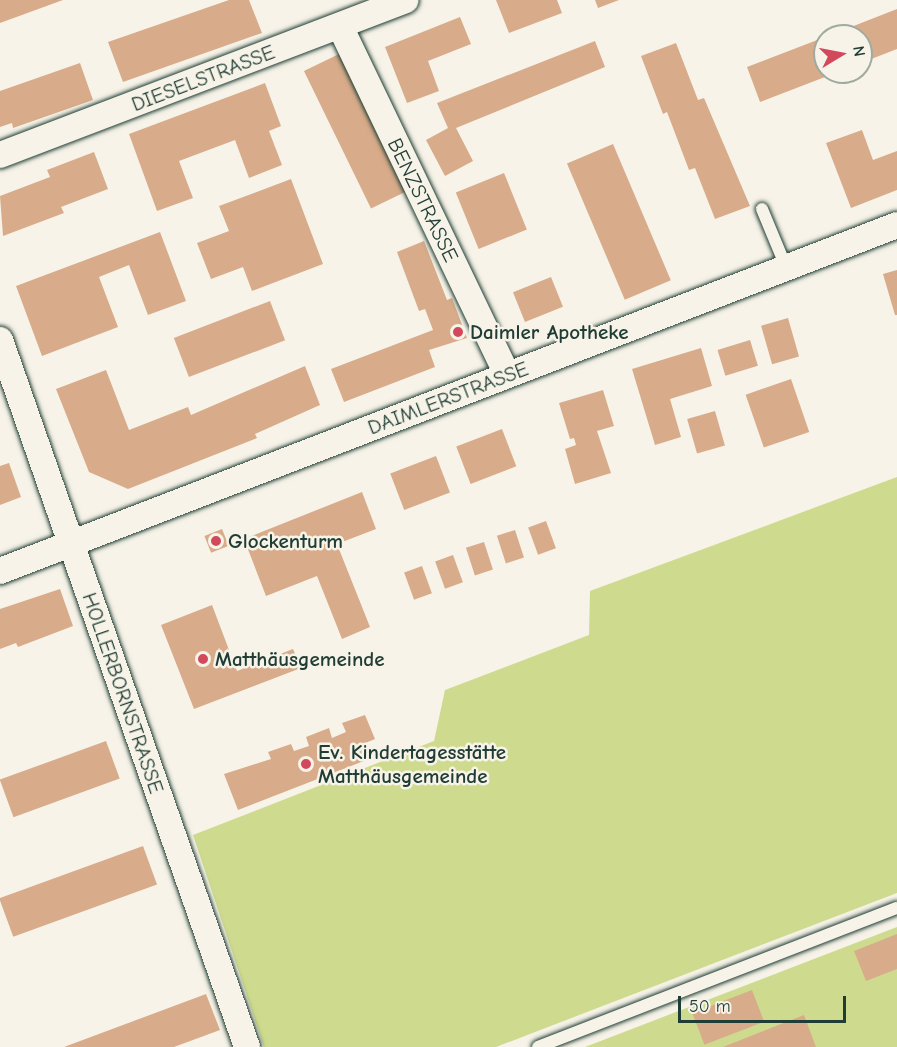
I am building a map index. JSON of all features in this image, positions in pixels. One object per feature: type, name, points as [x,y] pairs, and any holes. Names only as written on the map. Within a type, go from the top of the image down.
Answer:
[{"type":"street","name":"DIESELSTRASSE","points":[[0,155],[405,0]]},
{"type":"street","name":"BENZSTRASSE","points":[[340,26],[507,375]]},
{"type":"street","name":"DAIMLERSTRASSE","points":[[0,571],[897,225]]},
{"type":"street","name":"HOLLERBORNSTRASSE","points":[[0,340],[247,1047]]},
{"type":"lane","points":[[762,209],[786,267]]},
{"type":"lane","points":[[538,1047],[897,908]]},
{"type":"green space","points":[[897,477],[897,893],[496,1047],[264,1047],[193,835],[434,741],[445,690],[589,635],[590,591]]},
{"type":"green space","points":[[897,927],[897,1047],[585,1047]]},
{"type":"building","points":[[0,0],[63,0],[0,23]]},
{"type":"building","points":[[229,0],[249,0],[262,33],[123,82],[108,42]]},
{"type":"building","points":[[496,0],[557,0],[562,13],[509,33]]},
{"type":"building","points":[[595,0],[619,0],[598,8]]},
{"type":"building","points":[[897,9],[897,49],[873,58],[873,24],[859,24]]},
{"type":"building","points":[[460,17],[471,44],[428,61],[439,91],[407,103],[385,47]]},
{"type":"building","points":[[595,41],[605,67],[456,128],[473,161],[445,176],[426,140],[448,128],[437,103]]},
{"type":"building","points":[[813,42],[813,82],[760,102],[747,67]]},
{"type":"building","points":[[676,43],[698,100],[704,98],[750,206],[715,219],[695,168],[689,170],[667,112],[663,114],[641,56]]},
{"type":"building","points":[[339,54],[406,192],[371,209],[304,71]]},
{"type":"building","points":[[80,63],[93,100],[13,128],[12,123],[0,127],[0,91]]},
{"type":"building","points":[[265,83],[281,126],[269,131],[282,165],[249,178],[235,140],[179,161],[193,198],[157,211],[129,134]]},
{"type":"building","points":[[862,130],[873,160],[897,151],[897,190],[851,208],[826,143]]},
{"type":"building","points":[[613,144],[671,280],[625,300],[567,164]]},
{"type":"building","points":[[94,152],[108,189],[61,207],[64,213],[3,236],[0,196],[50,177],[47,170]]},
{"type":"building","points":[[504,173],[527,230],[479,249],[456,192]]},
{"type":"building","points":[[291,179],[323,264],[252,291],[243,267],[211,279],[197,243],[229,231],[219,206]]},
{"type":"building","points":[[160,232],[186,301],[148,315],[129,265],[99,277],[118,327],[42,356],[16,286]]},
{"type":"building","points":[[424,241],[447,300],[452,298],[467,338],[429,350],[435,367],[344,402],[331,369],[433,330],[425,309],[419,311],[397,252]]},
{"type":"building","points":[[897,270],[897,315],[895,315],[883,274]]},
{"type":"building","points":[[551,277],[563,307],[525,322],[513,292]]},
{"type":"building","points":[[270,301],[285,340],[189,377],[174,338]]},
{"type":"building","points":[[788,318],[799,356],[772,364],[761,326]]},
{"type":"building","points":[[750,340],[758,366],[725,376],[717,350]]},
{"type":"building","points":[[701,348],[712,386],[670,399],[681,437],[655,445],[632,369]]},
{"type":"building","points":[[305,366],[320,405],[255,434],[257,438],[128,489],[89,472],[56,389],[106,370],[129,430],[188,407],[191,415]]},
{"type":"building","points":[[791,379],[809,432],[764,448],[746,395]]},
{"type":"building","points":[[603,390],[614,426],[597,431],[611,473],[575,484],[565,449],[576,445],[574,438],[570,439],[559,403]]},
{"type":"building","points":[[715,411],[725,446],[697,454],[687,419]]},
{"type":"building","points":[[502,429],[516,466],[471,484],[456,447]]},
{"type":"building","points":[[436,456],[450,492],[404,510],[390,474]]},
{"type":"building","points":[[9,463],[21,497],[0,505],[0,466]]},
{"type":"building","points":[[362,492],[376,529],[337,544],[370,627],[342,639],[317,576],[266,596],[244,539]]},
{"type":"building","points":[[546,521],[556,548],[538,555],[528,527]]},
{"type":"building","name":"Glockenturm","points":[[222,529],[229,546],[211,553],[204,536]]},
{"type":"building","points":[[515,530],[524,558],[506,563],[497,536]]},
{"type":"building","points":[[484,542],[493,570],[475,575],[466,548]]},
{"type":"building","points":[[453,555],[463,582],[445,589],[435,561]]},
{"type":"building","points":[[422,566],[432,593],[414,600],[404,572]]},
{"type":"building","points":[[60,589],[73,626],[18,647],[16,643],[0,649],[0,609]]},
{"type":"building","name":"Matthäusgemeinde","points":[[212,605],[237,671],[293,649],[301,668],[194,709],[161,625]]},
{"type":"building","name":"Ev. Kindertagesstätte Matthäusgemeinde","points":[[365,715],[375,739],[363,744],[369,759],[238,810],[224,774],[271,759],[268,752],[291,744],[294,751],[309,746],[306,737],[329,728],[332,738],[346,732],[342,723]]},
{"type":"building","points":[[106,741],[120,779],[13,817],[0,780]]},
{"type":"building","points":[[143,846],[157,885],[13,937],[0,898]]},
{"type":"building","points":[[897,934],[897,969],[866,981],[854,951]]},
{"type":"building","points":[[752,990],[764,1022],[704,1045],[692,1013]]},
{"type":"building","points":[[206,994],[220,1030],[174,1047],[64,1047]]},
{"type":"building","points":[[804,1015],[816,1047],[723,1047]]},
{"type":"place","name":"Daimler Apotheke","points":[[458,332]]},
{"type":"place","name":"Glockenturm","points":[[216,541]]},
{"type":"place","name":"Matthäusgemeinde","points":[[203,659]]},
{"type":"place","name":"Ev. Kindertagesstätte Matthäusgemeinde","points":[[306,764]]}]
